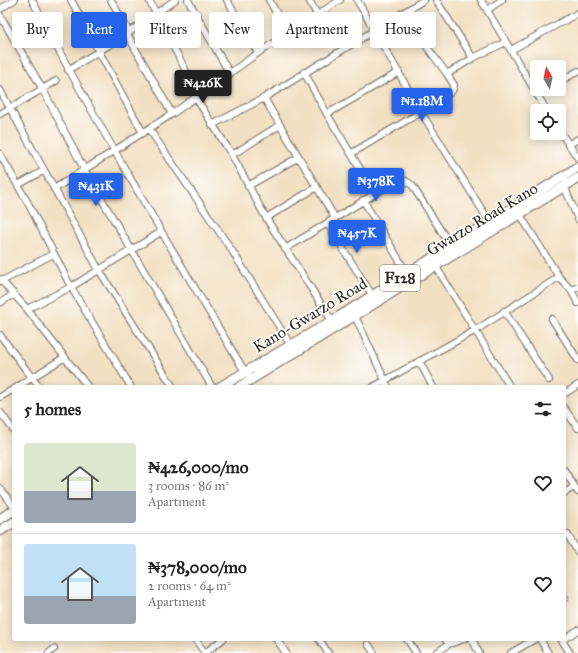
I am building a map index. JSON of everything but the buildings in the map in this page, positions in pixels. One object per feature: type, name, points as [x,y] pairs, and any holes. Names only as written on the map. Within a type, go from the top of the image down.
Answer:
[{"type":"main road","name":"Kano-Gwarzo Road","points":[[223,385],[245,372],[293,349],[332,321],[406,273],[578,166]]},
{"type":"main road","name":"Gwarzo Road Kano","points":[[242,385],[293,349],[355,316],[519,213],[578,178]]},
{"type":"main road","points":[[0,519],[12,511]]},
{"type":"main road","points":[[0,531],[12,523]]},
{"type":"street","points":[[0,9],[14,0]]},
{"type":"street","points":[[32,0],[68,70],[245,372]]},
{"type":"street","points":[[71,0],[143,133]]},
{"type":"street","points":[[111,0],[172,114]]},
{"type":"street","points":[[149,0],[155,12]]},
{"type":"street","points":[[159,12],[175,0]]},
{"type":"street","points":[[188,0],[230,74]]},
{"type":"street","points":[[227,0],[258,53]]},
{"type":"street","points":[[269,0],[276,12]]},
{"type":"street","points":[[309,0],[316,12]]},
{"type":"street","points":[[324,12],[340,0]]},
{"type":"street","points":[[357,0],[370,21]]},
{"type":"street","points":[[404,12],[424,0]]},
{"type":"street","points":[[436,0],[473,58]]},
{"type":"street","points":[[481,0],[530,82]]},
{"type":"street","points":[[487,10],[502,0]]},
{"type":"street","points":[[511,50],[578,13]]},
{"type":"street","points":[[0,15],[42,88],[84,169],[211,385]]},
{"type":"street","points":[[68,70],[135,28]]},
{"type":"street","points":[[212,125],[264,98],[370,32]]},
{"type":"street","points":[[447,74],[473,58],[506,42]]},
{"type":"street","points":[[54,189],[172,114],[272,44]]},
{"type":"street","points":[[173,48],[212,125],[232,155],[266,218],[332,321]]},
{"type":"street","points":[[386,48],[422,112],[489,221]]},
{"type":"street","points":[[352,153],[422,112],[454,88],[447,74],[428,48]]},
{"type":"street","points":[[566,78],[578,71]]},
{"type":"street","points":[[304,72],[327,114],[352,153],[374,192]]},
{"type":"street","points":[[327,114],[399,72]]},
{"type":"street","points":[[0,114],[56,80]]},
{"type":"street","points":[[0,90],[99,270],[172,385]]},
{"type":"street","points":[[264,98],[335,218]]},
{"type":"street","points":[[232,155],[280,124]]},
{"type":"street","points":[[149,129],[218,229],[293,349]]},
{"type":"street","points":[[568,144],[578,139]]},
{"type":"street","points":[[565,140],[578,158]]},
{"type":"street","points":[[0,154],[18,185],[71,287],[130,385]]},
{"type":"street","points":[[248,186],[299,156]]},
{"type":"street","points":[[18,185],[43,170]]},
{"type":"street","points":[[285,249],[374,192],[394,182],[406,181],[412,185],[450,246]]},
{"type":"street","points":[[564,186],[578,219]]},
{"type":"street","points":[[266,218],[317,187]]},
{"type":"street","points":[[363,200],[406,273]]},
{"type":"street","points":[[519,213],[559,277],[571,290],[578,303]]},
{"type":"street","points":[[327,223],[372,295]]},
{"type":"street","points":[[27,309],[71,287],[162,232]]},
{"type":"street","points":[[53,254],[1,280],[27,309],[86,385]]},
{"type":"street","points":[[435,265],[509,385]]},
{"type":"street","points":[[376,385],[476,330],[559,277]]},
{"type":"street","points":[[571,290],[578,287]]},
{"type":"street","points":[[0,303],[14,294]]},
{"type":"street","points":[[504,311],[549,380]]},
{"type":"street","points":[[355,316],[387,385]]},
{"type":"street","points":[[552,319],[578,360]]},
{"type":"street","points":[[0,335],[38,385]]},
{"type":"street","points":[[20,385],[64,357]]},
{"type":"street","points":[[419,361],[432,385]]},
{"type":"street","points":[[566,393],[578,385]]},
{"type":"street","points":[[0,397],[12,390]]},
{"type":"street","points":[[566,411],[578,428]]},
{"type":"street","points":[[0,412],[12,427]]},
{"type":"street","points":[[566,473],[576,489],[566,492]]},
{"type":"street","points":[[0,488],[12,504]]},
{"type":"street","points":[[567,534],[578,552]]},
{"type":"street","points":[[566,637],[578,630]]},
{"type":"street","points":[[196,641],[205,653],[220,641]]},
{"type":"street","points":[[277,641],[286,653]]},
{"type":"street","points":[[320,641],[328,653]]},
{"type":"street","points":[[407,641],[416,653]]},
{"type":"street","points":[[436,653],[447,641]]},
{"type":"street","points":[[473,641],[479,653]]},
{"type":"street","points":[[511,653],[532,641]]},
{"type":"street","points":[[541,641],[548,653]]},
{"type":"street","points":[[564,641],[570,653]]},
{"type":"street","points":[[368,644],[374,653]]}]
